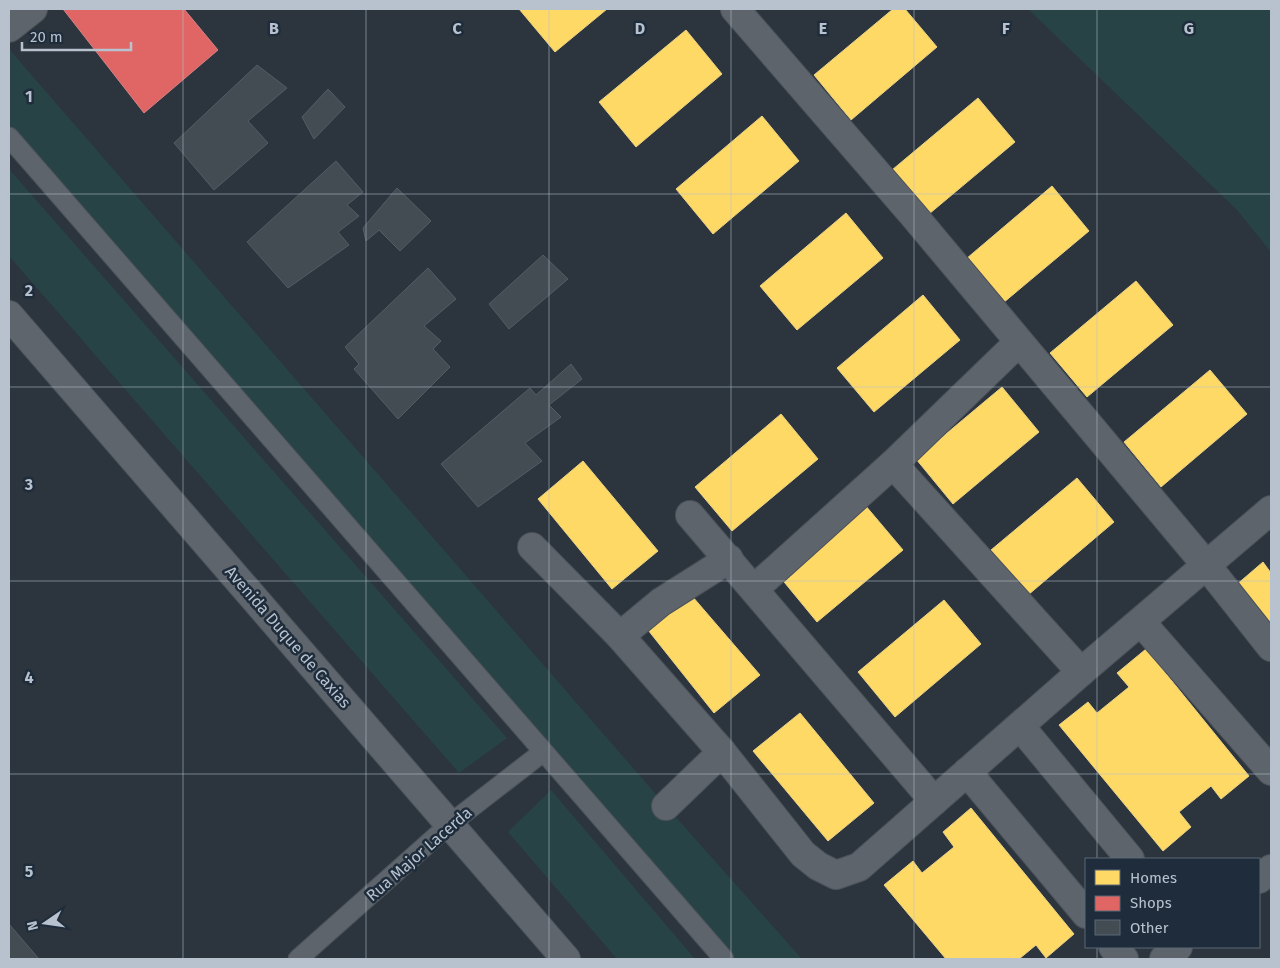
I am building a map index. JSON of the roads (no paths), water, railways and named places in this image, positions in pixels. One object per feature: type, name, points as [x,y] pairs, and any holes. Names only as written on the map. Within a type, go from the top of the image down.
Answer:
[{"type":"main road","name":"Avenida Duque de Caxias","points":[[9,315],[566,959]]},
{"type":"street","points":[[9,28],[32,9]]},
{"type":"street","points":[[735,9],[908,209],[1208,566],[1271,646]]},
{"type":"street","points":[[754,589],[893,464],[1019,342]]},
{"type":"street","points":[[893,464],[1081,672]]},
{"type":"street","points":[[532,547],[620,636],[722,752],[803,854],[818,866],[836,876],[860,867],[1081,672],[1208,566],[1271,510]]},
{"type":"street","points":[[690,515],[934,801]]},
{"type":"street","points":[[620,636],[661,602],[729,559]]},
{"type":"street","points":[[1141,622],[1271,771]]},
{"type":"street","points":[[1020,726],[1129,858]]},
{"type":"street","points":[[666,806],[722,752]]},
{"type":"street","points":[[967,772],[1085,913]]},
{"type":"street","points":[[1260,878],[1271,869]]},
{"type":"street","points":[[1115,948],[1124,959]]},
{"type":"street","points":[[1164,959],[1177,948]]},
{"type":"lane","points":[[9,137],[724,959]]},
{"type":"lane","name":"Rua Major Lacerda","points":[[298,959],[364,903],[450,824],[543,752]]}]
